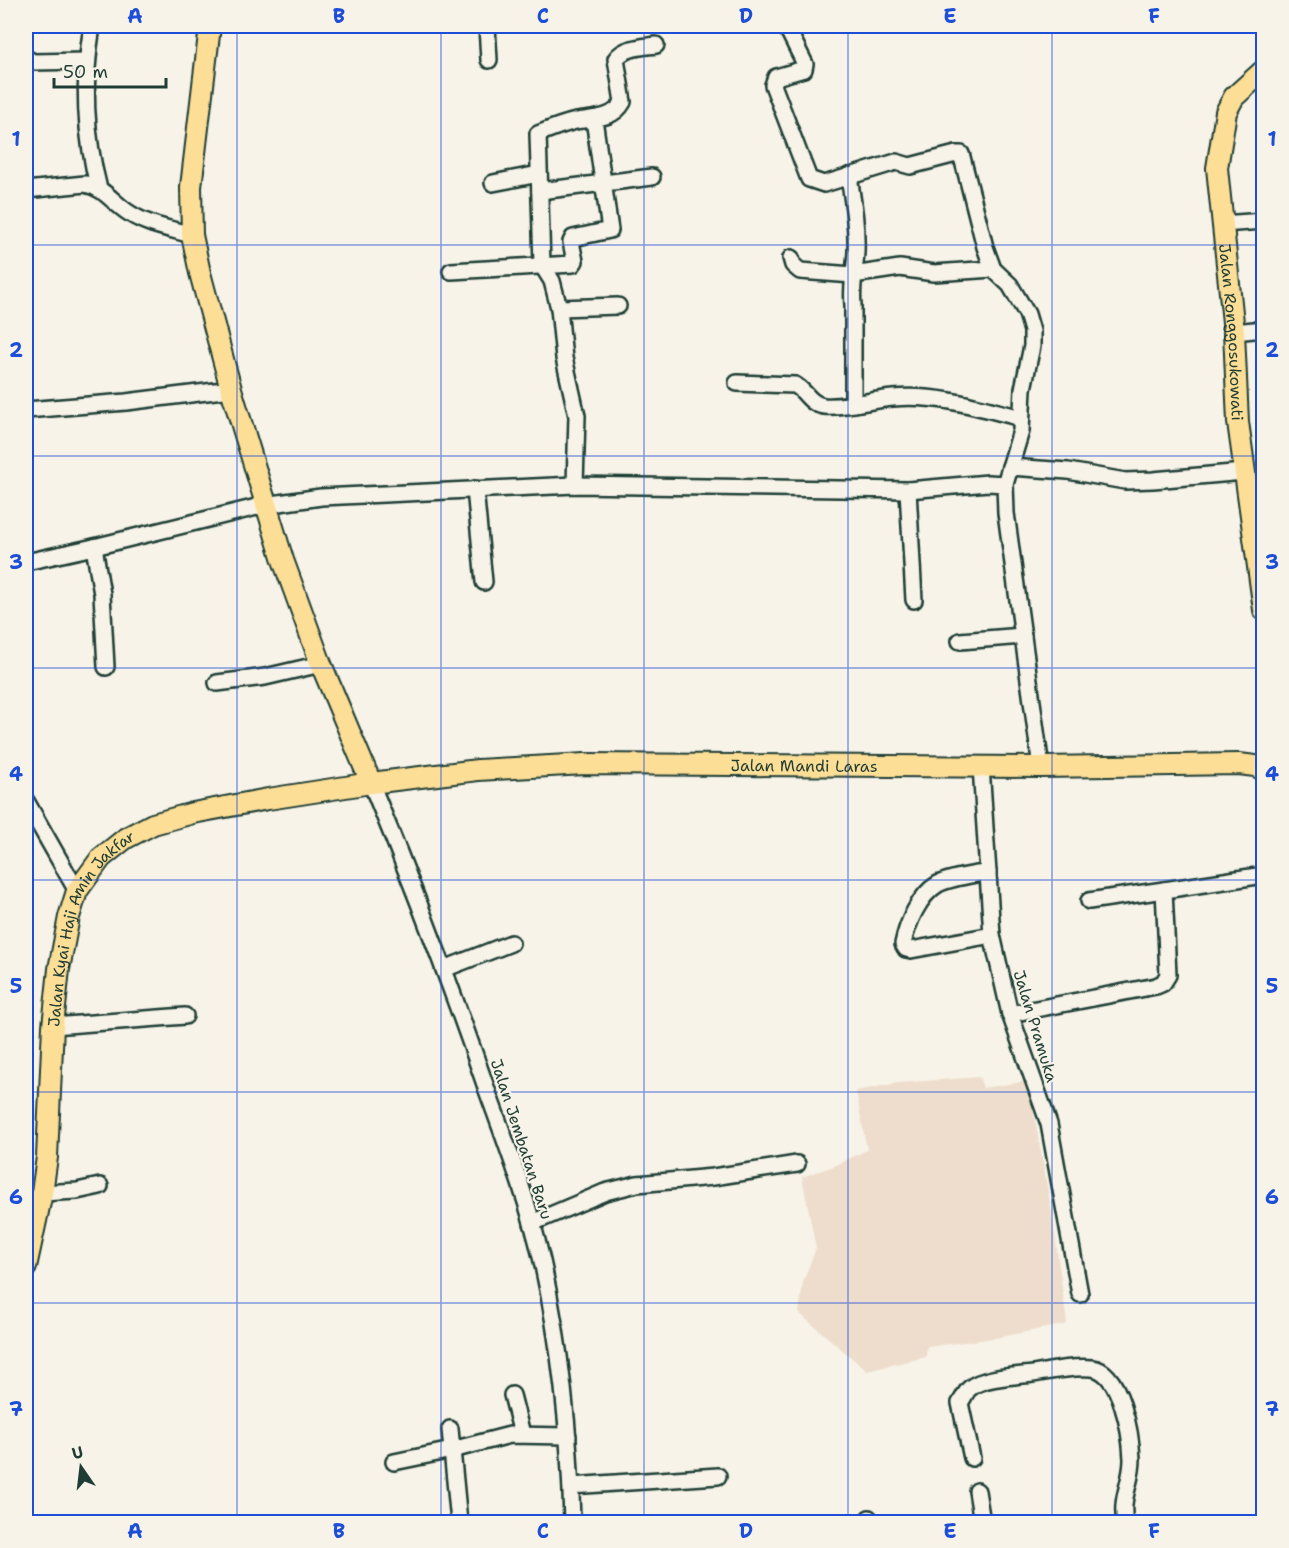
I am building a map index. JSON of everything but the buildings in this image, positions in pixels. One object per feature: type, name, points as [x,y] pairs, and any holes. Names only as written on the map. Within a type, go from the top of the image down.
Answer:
[{"type":"main road","points":[[210,26],[191,187],[192,236],[231,389],[265,505],[321,664],[371,783]]},
{"type":"main road","name":"Jalan Ronggosukowati","points":[[1263,70],[1234,97],[1226,112],[1217,168],[1234,332],[1238,422],[1263,610]]},
{"type":"main road","points":[[1239,764],[1263,754]]},
{"type":"main road","name":"Jalan Mandi Laras","points":[[371,783],[478,770],[585,764],[1041,767],[1239,764]]},
{"type":"main road","points":[[1239,764],[1255,766],[1263,770]]},
{"type":"main road","name":"Jalan Kyai Haji Amin Jakfar","points":[[26,1263],[42,1193],[47,1157],[53,1026],[59,969],[69,917],[77,891],[101,858],[126,838],[153,824],[193,813],[371,783]]},
{"type":"street","points":[[92,26],[86,61],[89,144],[99,189]]},
{"type":"street","points":[[487,26],[489,60]]},
{"type":"street","points":[[786,26],[805,64],[804,69],[776,77],[773,85],[809,179],[824,184],[896,162],[910,166],[961,154],[985,247],[993,269],[1010,285],[1027,315],[1032,331],[1032,346],[1023,389],[1021,431],[1005,484],[1006,513],[1041,767]]},
{"type":"street","points":[[575,485],[577,416],[564,358],[559,308],[552,281],[542,265],[538,134],[566,124],[602,118],[613,113],[623,102],[616,59],[620,53],[656,45]]},
{"type":"street","points":[[26,58],[33,62],[86,61]]},
{"type":"street","points":[[452,271],[573,264],[575,261],[571,242],[573,238],[610,230],[594,119]]},
{"type":"street","points":[[493,183],[539,174]]},
{"type":"street","points":[[849,176],[855,214],[856,252],[851,290],[853,404]]},
{"type":"street","points":[[540,191],[652,177]]},
{"type":"street","points":[[26,190],[86,184],[99,189],[127,213],[145,222],[192,236]]},
{"type":"street","points":[[1222,224],[1263,221]]},
{"type":"street","points":[[791,258],[793,265],[800,271],[853,275],[900,268],[934,273],[993,269]]},
{"type":"street","points":[[559,308],[618,306]]},
{"type":"street","points":[[1234,332],[1263,329]]},
{"type":"street","points":[[737,384],[795,385],[802,389],[809,400],[824,406],[892,398],[930,397],[1020,418]]},
{"type":"street","points":[[26,410],[126,402],[231,389]]},
{"type":"street","points":[[1010,467],[1068,471],[1125,481],[1244,472]]},
{"type":"street","points":[[26,562],[265,505],[321,497],[575,485],[908,490],[988,483],[1005,484]]},
{"type":"street","points":[[475,489],[484,582]]},
{"type":"street","points":[[908,490],[914,600]]},
{"type":"street","points":[[94,547],[102,594],[106,667]]},
{"type":"street","points":[[960,641],[1023,636]]},
{"type":"street","points":[[218,683],[265,677],[321,664]]},
{"type":"street","name":"Jalan Pramuka","points":[[981,766],[992,936],[1010,1014],[1049,1124],[1080,1294]]},
{"type":"street","name":"Jalan Jembatan Baru","points":[[371,783],[410,875],[532,1223],[551,1309],[566,1405],[572,1522]]},
{"type":"street","points":[[26,805],[77,891]]},
{"type":"street","points":[[988,872],[937,885],[925,895],[906,928],[903,944],[906,949],[911,950],[992,936]]},
{"type":"street","points":[[1089,901],[1263,875]]},
{"type":"street","points":[[1010,1014],[1163,983],[1168,975],[1164,890]]},
{"type":"street","points":[[444,969],[511,943]]},
{"type":"street","points":[[53,1026],[185,1016]]},
{"type":"street","points":[[532,1223],[605,1192],[637,1184],[713,1177],[794,1164]]},
{"type":"street","points":[[42,1193],[77,1191],[100,1186]]},
{"type":"street","points":[[972,1458],[960,1403],[969,1388],[989,1380],[1069,1369],[1094,1368],[1107,1374],[1113,1383],[1119,1395],[1127,1424],[1132,1459],[1124,1499],[1125,1522]]},
{"type":"street","points":[[512,1395],[522,1434]]},
{"type":"street","points":[[450,1429],[459,1522]]},
{"type":"street","points":[[394,1462],[510,1435],[568,1436]]},
{"type":"street","points":[[571,1486],[718,1476]]},
{"type":"street","points":[[977,1491],[982,1522]]},
{"type":"shaded area","points":[[979,1077],[983,1088],[1028,1081],[1052,1213],[1067,1324],[995,1338],[927,1347],[926,1357],[867,1371],[799,1313],[803,1282],[816,1248],[802,1177],[834,1166],[867,1150],[856,1091],[898,1083]]}]
